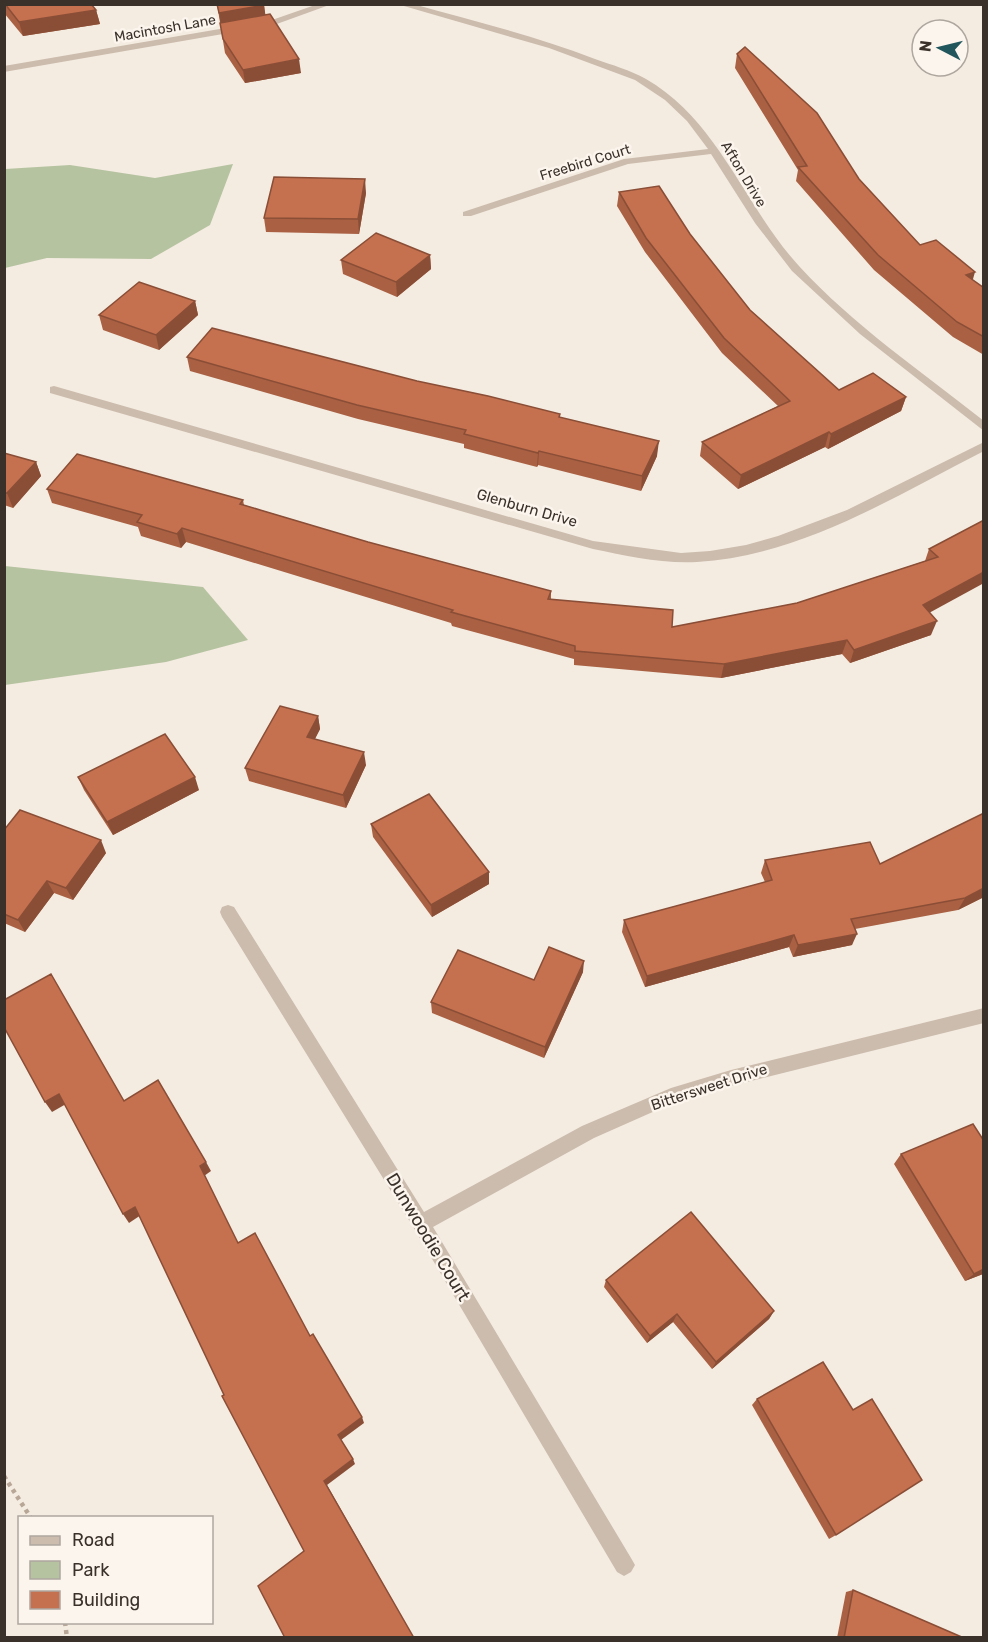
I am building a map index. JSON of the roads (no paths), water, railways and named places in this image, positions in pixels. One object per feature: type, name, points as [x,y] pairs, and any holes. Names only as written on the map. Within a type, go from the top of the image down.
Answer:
[{"type":"street","name":"Macintosh Lane","points":[[4,69],[274,22],[328,4]]},
{"type":"street","name":"Afton Drive","points":[[401,4],[551,44],[643,81],[680,110],[715,151],[757,222],[795,269],[836,307],[984,426]]},
{"type":"street","name":"Freebird Court","points":[[467,214],[627,161],[715,151]]},
{"type":"street","name":"Glenburn Drive","points":[[54,390],[593,545],[652,555],[708,556],[759,547],[848,515],[984,446]]},
{"type":"street","name":"Dunwoodie Court","points":[[228,912],[421,1224],[624,1565]]},
{"type":"street","name":"Bittersweet Drive","points":[[421,1224],[588,1132],[671,1096],[731,1077],[984,1015]]}]
